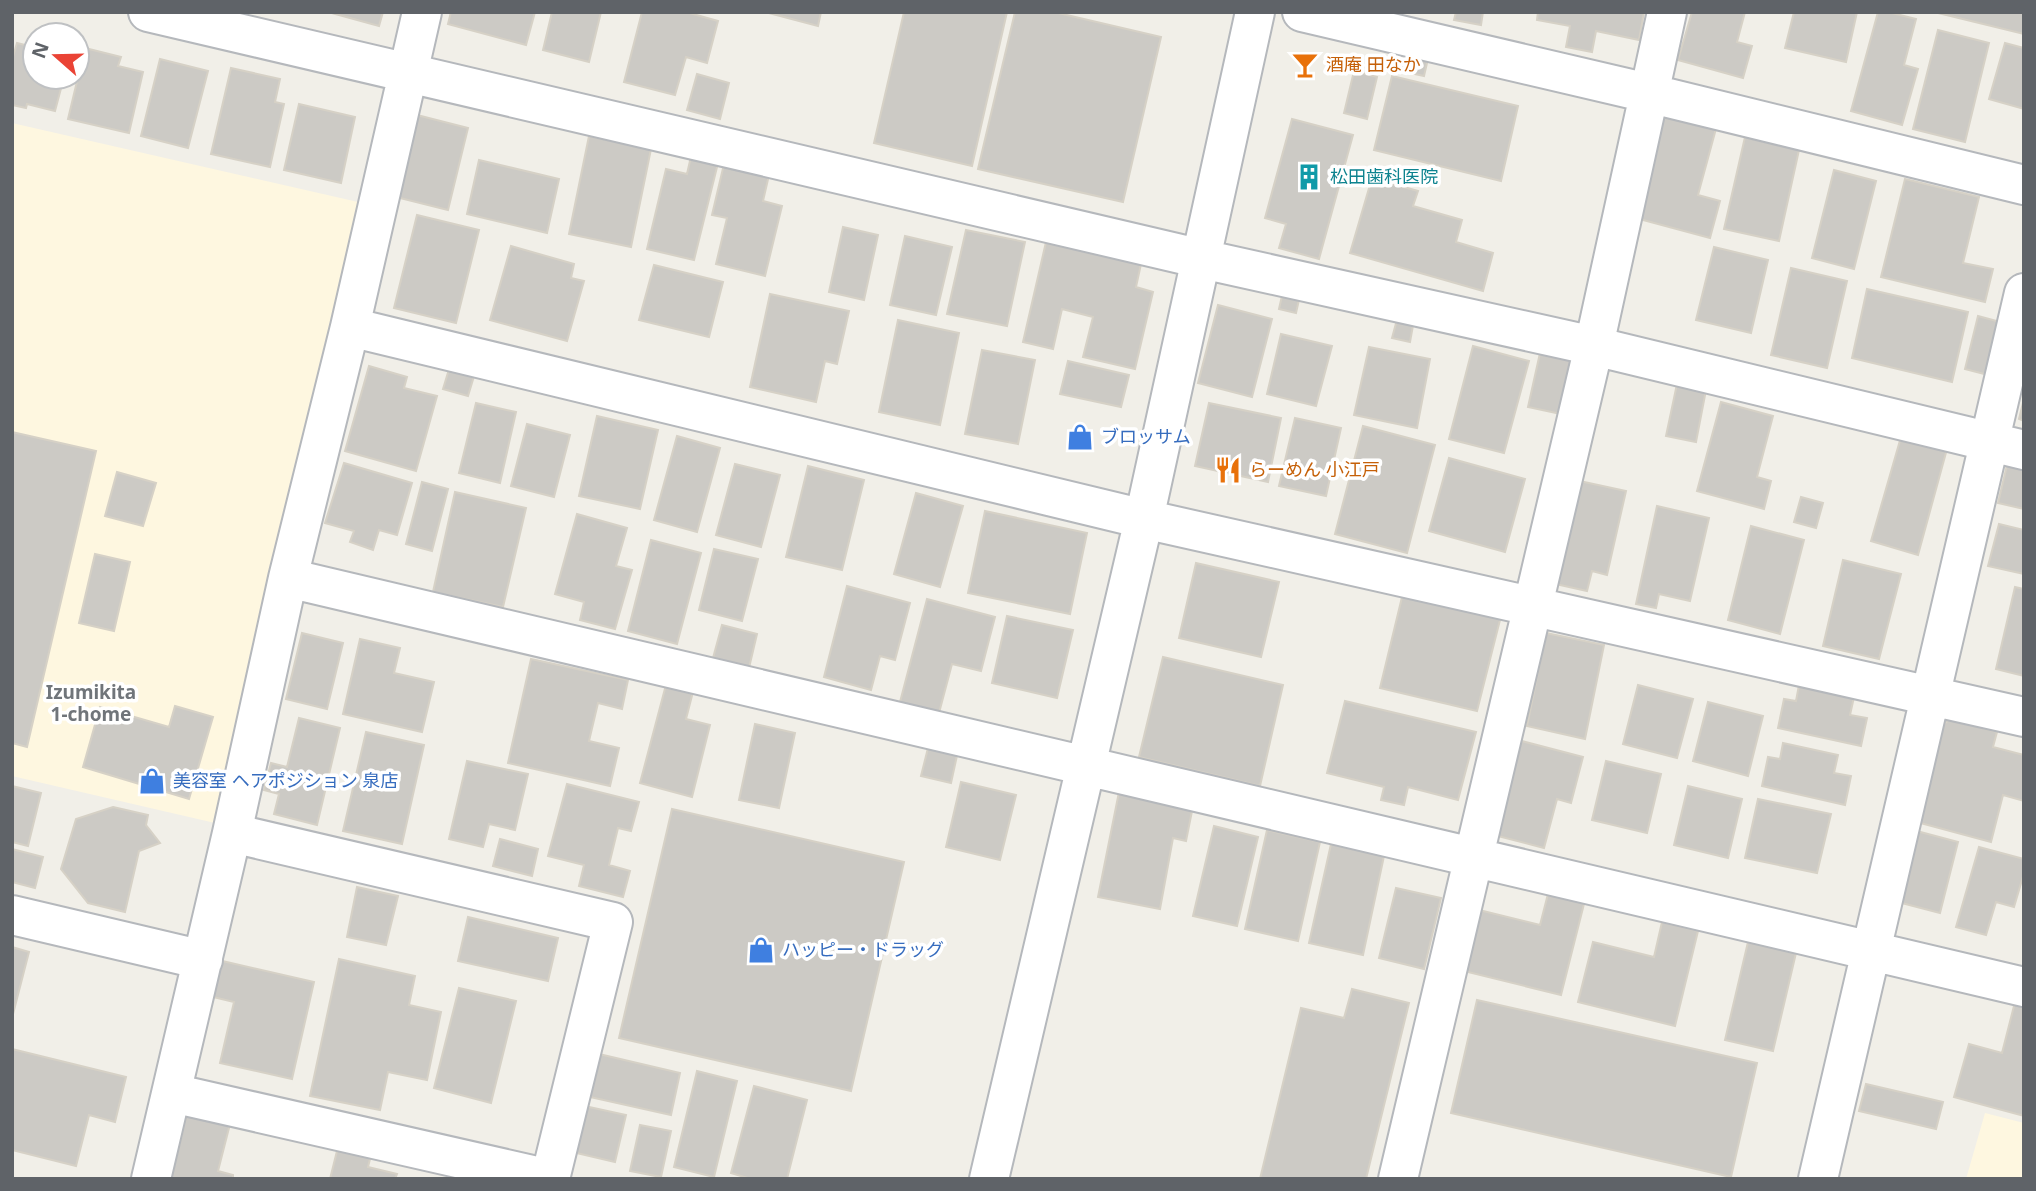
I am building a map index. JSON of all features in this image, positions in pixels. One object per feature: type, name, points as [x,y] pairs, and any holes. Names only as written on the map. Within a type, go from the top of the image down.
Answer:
[{"type":"street","points":[[148,12],[1202,259],[1594,346],[2007,446]]},
{"type":"street","points":[[151,1179],[288,578],[351,327],[422,12]]},
{"type":"street","points":[[989,1179],[1144,519],[1255,12]]},
{"type":"street","points":[[1302,12],[2024,185]]},
{"type":"street","points":[[1398,1179],[1594,346],[1667,12]]},
{"type":"street","points":[[1818,1179],[1929,696],[2007,446],[2024,293]]},
{"type":"street","points":[[351,327],[1144,519],[2024,717]]},
{"type":"street","points":[[288,578],[2024,987]]},
{"type":"street","points":[[172,1093],[550,1179],[613,922],[232,833]]},
{"type":"street","points":[[12,915],[203,960]]},
{"type":"shaded area","points":[[12,123],[358,202],[215,823],[12,776]]},
{"type":"shaded area","points":[[1985,1113],[2024,1123],[2024,1179],[1966,1179]]},
{"type":"building","points":[[328,12],[383,12],[379,26]]},
{"type":"building","points":[[451,12],[535,12],[526,45],[448,24]]},
{"type":"building","points":[[552,12],[601,12],[589,62],[543,50]]},
{"type":"building","points":[[642,12],[686,12],[718,21],[707,63],[686,57],[675,95],[624,82]]},
{"type":"building","points":[[765,12],[821,12],[818,26]]},
{"type":"building","points":[[904,12],[1007,12],[972,166],[874,143]]},
{"type":"building","points":[[1015,12],[1054,12],[1161,37],[1123,202],[978,169]]},
{"type":"building","points":[[1456,12],[1483,12],[1481,25],[1454,20]]},
{"type":"building","points":[[1538,12],[1644,12],[1639,40],[1596,31],[1592,52],[1566,47],[1570,26],[1537,20]]},
{"type":"building","points":[[1692,12],[1745,12],[1737,42],[1752,46],[1743,78],[1678,60]]},
{"type":"building","points":[[1794,12],[1857,12],[1846,62],[1785,48]]},
{"type":"building","points":[[1878,12],[1916,19],[1904,65],[1918,69],[1902,125],[1851,111]]},
{"type":"building","points":[[1934,12],[2024,12],[2024,34]]},
{"type":"building","points":[[1938,30],[1989,43],[1965,142],[1913,129]]},
{"type":"building","points":[[17,43],[21,44],[21,91],[60,91],[55,111],[27,104],[26,108],[12,105],[12,60]]},
{"type":"building","points":[[2005,43],[2024,48],[2024,109],[1989,99]]},
{"type":"building","points":[[1407,45],[1430,50],[1424,76],[1401,71]]},
{"type":"building","points":[[91,50],[121,57],[118,66],[143,72],[129,133],[68,119],[75,91],[91,91]]},
{"type":"building","points":[[160,59],[208,71],[188,148],[141,136]]},
{"type":"building","points":[[231,68],[280,79],[275,102],[284,104],[270,167],[211,154]]},
{"type":"building","points":[[1354,71],[1377,77],[1367,119],[1344,113]]},
{"type":"building","points":[[697,74],[729,83],[720,119],[687,110]]},
{"type":"building","points":[[1392,76],[1518,106],[1501,181],[1374,150]]},
{"type":"building","points":[[299,104],[355,117],[341,183],[284,170]]},
{"type":"building","points":[[1660,110],[1717,125],[1698,195],[1720,201],[1710,238],[1632,217]]},
{"type":"building","points":[[417,115],[468,128],[448,210],[396,197]]},
{"type":"building","name":"松田歯科医院","points":[[1292,119],[1353,135],[1319,259],[1279,248],[1286,224],[1265,218]]},
{"type":"building","points":[[589,136],[651,149],[631,247],[569,234]]},
{"type":"building","points":[[1745,137],[1799,150],[1779,241],[1724,229]]},
{"type":"building","points":[[692,152],[719,159],[694,260],[647,249],[666,169],[687,174]]},
{"type":"building","points":[[479,160],[559,179],[547,233],[467,214]]},
{"type":"building","points":[[724,164],[769,175],[763,201],[782,206],[765,276],[716,264],[727,218],[712,215]]},
{"type":"building","points":[[1834,170],[1876,181],[1854,269],[1812,258]]},
{"type":"building","points":[[1372,178],[1418,191],[1413,206],[1462,220],[1456,242],[1493,253],[1483,291],[1350,253]]},
{"type":"building","points":[[1905,179],[1979,197],[1963,263],[1993,269],[1985,302],[1881,277]]},
{"type":"building","points":[[417,215],[479,230],[456,323],[394,308]]},
{"type":"building","points":[[843,227],[878,235],[864,300],[829,292]]},
{"type":"building","points":[[966,230],[1025,242],[1007,326],[947,314]]},
{"type":"building","points":[[905,236],[952,247],[936,315],[890,305]]},
{"type":"building","points":[[1046,242],[1141,264],[1136,287],[1153,292],[1135,369],[1083,357],[1093,317],[1062,309],[1053,349],[1023,342]]},
{"type":"building","points":[[511,246],[574,264],[571,278],[584,281],[567,341],[490,320]]},
{"type":"building","points":[[1714,247],[1768,260],[1751,333],[1696,320]]},
{"type":"building","points":[[654,265],[723,282],[709,337],[639,320]]},
{"type":"building","points":[[1791,268],[1847,281],[1827,368],[1771,355]]},
{"type":"building","points":[[1284,287],[1301,291],[1296,313],[1279,309]]},
{"type":"building","points":[[1867,289],[1968,312],[1952,382],[1852,358]]},
{"type":"building","points":[[770,294],[849,311],[837,364],[825,361],[816,402],[750,387]]},
{"type":"building","points":[[1218,305],[1272,319],[1252,397],[1198,383]]},
{"type":"building","points":[[1398,316],[1414,320],[1410,342],[1392,338]]},
{"type":"building","points":[[1978,316],[2004,323],[1992,376],[1965,369]]},
{"type":"building","points":[[898,320],[959,333],[940,425],[879,412]]},
{"type":"building","points":[[1281,334],[1332,346],[1316,406],[1267,394]]},
{"type":"building","points":[[1473,346],[1529,361],[1504,453],[1449,439]]},
{"type":"building","points":[[1369,347],[1430,359],[1417,428],[1354,415]]},
{"type":"building","points":[[982,350],[1035,360],[1018,444],[965,434]]},
{"type":"building","points":[[1540,353],[1573,360],[1561,414],[1528,407]]},
{"type":"building","points":[[1068,361],[1129,375],[1121,407],[1060,394]]},
{"type":"building","points":[[369,366],[407,377],[404,388],[437,396],[416,471],[345,451]]},
{"type":"building","points":[[450,366],[475,373],[468,396],[443,389]]},
{"type":"building","points":[[1677,384],[1706,390],[1696,442],[1666,436]]},
{"type":"building","points":[[2024,399],[2024,421],[2019,419]]},
{"type":"building","points":[[1721,402],[1773,416],[1757,477],[1771,481],[1764,509],[1697,491]]},
{"type":"building","points":[[476,403],[516,412],[500,483],[459,473]]},
{"type":"building","points":[[1209,403],[1281,418],[1268,482],[1195,466]]},
{"type":"building","points":[[597,416],[658,430],[640,509],[579,496]]},
{"type":"building","points":[[1295,418],[1341,428],[1326,496],[1279,486]]},
{"type":"building","points":[[527,424],[570,435],[554,497],[511,486]]},
{"type":"building","points":[[1363,426],[1435,445],[1407,553],[1335,534]]},
{"type":"building","points":[[12,432],[96,451],[27,747],[12,743]]},
{"type":"building","points":[[677,436],[720,448],[697,532],[654,520]]},
{"type":"building","points":[[1901,437],[1947,449],[1918,555],[1871,541]]},
{"type":"building","points":[[1449,458],[1525,479],[1505,552],[1429,531]]},
{"type":"building","points":[[2008,461],[2024,465],[2024,509],[1998,503]]},
{"type":"building","points":[[344,463],[412,483],[397,535],[379,530],[373,550],[350,542],[354,531],[325,523]]},
{"type":"building","points":[[735,464],[780,475],[761,547],[716,535]]},
{"type":"building","points":[[808,466],[864,480],[842,570],[786,557]]},
{"type":"building","points":[[117,472],[156,483],[143,526],[105,516]]},
{"type":"building","points":[[1575,480],[1626,491],[1607,575],[1592,571],[1587,591],[1551,583]]},
{"type":"building","points":[[422,482],[448,489],[432,551],[406,544]]},
{"type":"building","points":[[455,492],[526,508],[503,607],[433,592]]},
{"type":"building","points":[[916,493],[963,506],[940,587],[894,574]]},
{"type":"building","points":[[1801,497],[1823,503],[1816,528],[1794,522]]},
{"type":"building","points":[[1657,506],[1709,518],[1690,601],[1659,594],[1656,608],[1636,604]]},
{"type":"building","points":[[985,511],[1087,533],[1070,614],[968,593]]},
{"type":"building","points":[[577,514],[627,528],[616,566],[632,570],[615,629],[580,620],[584,602],[555,594]]},
{"type":"building","points":[[1999,524],[2024,530],[2024,574],[1988,566]]},
{"type":"building","points":[[1751,526],[1804,540],[1780,634],[1728,620]]},
{"type":"building","points":[[651,540],[701,553],[677,644],[628,631]]},
{"type":"building","points":[[714,549],[758,559],[742,621],[699,610]]},
{"type":"building","points":[[95,554],[130,562],[114,631],[79,623]]},
{"type":"building","points":[[1843,560],[1901,574],[1879,659],[1823,646]]},
{"type":"building","points":[[1196,563],[1279,582],[1261,657],[1179,638]]},
{"type":"building","points":[[847,586],[910,603],[895,660],[880,656],[871,690],[824,677]]},
{"type":"building","points":[[2015,587],[2024,589],[2024,676],[1996,669]]},
{"type":"building","points":[[1403,593],[1501,616],[1477,711],[1380,688]]},
{"type":"building","points":[[927,599],[995,617],[981,671],[952,664],[939,713],[900,702]]},
{"type":"building","points":[[1007,616],[1073,630],[1057,698],[992,683]]},
{"type":"building","points":[[722,625],[757,634],[749,668],[713,658]]},
{"type":"building","points":[[302,633],[343,643],[327,709],[286,699]]},
{"type":"building","points":[[1546,633],[1604,645],[1585,739],[1527,726]]},
{"type":"building","points":[[360,639],[400,648],[394,673],[434,682],[422,732],[343,714]]},
{"type":"building","points":[[1163,657],[1283,685],[1260,786],[1139,757]]},
{"type":"building","points":[[531,659],[628,680],[622,709],[598,703],[589,741],[619,748],[610,786],[508,763]]},
{"type":"building","points":[[667,681],[694,688],[686,719],[710,725],[692,797],[640,783]]},
{"type":"building","points":[[1638,685],[1693,699],[1677,758],[1623,744]]},
{"type":"building","points":[[1799,685],[1854,697],[1850,715],[1867,718],[1861,746],[1778,728],[1784,699],[1796,701]]},
{"type":"building","points":[[1345,701],[1476,732],[1458,800],[1408,787],[1404,805],[1381,800],[1384,787],[1327,773]]},
{"type":"building","points":[[1708,702],[1763,716],[1748,776],[1693,761]]},
{"type":"building","points":[[175,706],[213,717],[189,799],[83,767],[100,707],[169,727]]},
{"type":"building","points":[[299,718],[340,728],[317,825],[274,814],[279,794],[264,790],[271,763],[287,767]]},
{"type":"building","points":[[1950,719],[1997,732],[1993,747],[2024,755],[2024,801],[2003,795],[1991,842],[1913,821],[1937,730]]},
{"type":"building","points":[[755,724],[795,733],[779,808],[739,800]]},
{"type":"building","points":[[366,732],[424,745],[402,844],[343,831]]},
{"type":"building","points":[[1514,739],[1583,757],[1571,803],[1557,799],[1544,848],[1490,834]]},
{"type":"building","points":[[1783,743],[1838,755],[1834,773],[1851,776],[1845,805],[1762,786],[1768,757],[1780,759]]},
{"type":"building","points":[[929,744],[958,751],[951,783],[921,776]]},
{"type":"building","points":[[467,761],[528,774],[515,830],[489,824],[483,847],[449,839]]},
{"type":"building","points":[[1606,761],[1661,774],[1647,833],[1592,820]]},
{"type":"building","points":[[961,782],[1016,795],[1000,860],[946,847]]},
{"type":"building","points":[[567,784],[639,802],[631,831],[618,828],[609,865],[630,871],[623,897],[579,886],[584,865],[548,856]]},
{"type":"building","points":[[12,786],[41,793],[28,846],[12,842]]},
{"type":"building","points":[[1688,786],[1742,799],[1728,858],[1674,845]]},
{"type":"building","points":[[1119,792],[1193,806],[1186,841],[1173,838],[1160,909],[1098,897]]},
{"type":"building","points":[[1758,799],[1831,814],[1817,873],[1745,858]]},
{"type":"building","points":[[113,807],[148,815],[146,825],[160,843],[139,851],[125,912],[88,903],[61,869],[76,819]]},
{"type":"building","name":"ハッピー・ドラッグ","points":[[672,809],[904,862],[851,1091],[619,1038]]},
{"type":"building","points":[[1214,826],[1258,837],[1237,926],[1193,916]]},
{"type":"building","points":[[1267,830],[1320,842],[1298,941],[1245,929]]},
{"type":"building","points":[[1913,830],[1958,842],[1940,913],[1894,901]]},
{"type":"building","points":[[500,839],[538,849],[532,876],[493,866]]},
{"type":"building","points":[[1331,844],[1384,856],[1363,955],[1309,943]]},
{"type":"building","points":[[1979,847],[2024,859],[2024,873],[2014,907],[1996,902],[1986,935],[1956,927]]},
{"type":"building","points":[[12,849],[43,857],[35,888],[12,882]]},
{"type":"building","points":[[357,887],[398,896],[386,945],[347,937]]},
{"type":"building","points":[[1396,888],[1441,898],[1424,969],[1379,958]]},
{"type":"building","points":[[1549,890],[1585,900],[1561,995],[1464,971],[1479,910],[1540,925]]},
{"type":"building","points":[[468,917],[558,938],[548,981],[458,961]]},
{"type":"building","points":[[1662,922],[1698,931],[1675,1026],[1578,1002],[1593,942],[1654,957]]},
{"type":"building","points":[[1748,942],[1796,953],[1773,1051],[1725,1040]]},
{"type":"building","points":[[12,947],[29,952],[12,1018]]},
{"type":"building","points":[[339,959],[415,976],[409,1005],[441,1012],[427,1080],[388,1072],[380,1110],[310,1096]]},
{"type":"building","points":[[218,960],[314,982],[292,1079],[220,1063],[234,1002],[209,996]]},
{"type":"building","points":[[459,988],[516,1001],[491,1103],[434,1088]]},
{"type":"building","points":[[1352,989],[1409,1003],[1366,1179],[1260,1179],[1301,1008],[1344,1018]]},
{"type":"building","points":[[2016,998],[2024,1000],[2024,1116],[1954,1097],[1969,1044],[2002,1053]]},
{"type":"building","points":[[1477,1000],[1757,1063],[1731,1177],[1451,1113]]},
{"type":"building","points":[[12,1049],[126,1077],[115,1122],[89,1115],[76,1166],[12,1150]]},
{"type":"building","points":[[599,1054],[680,1073],[671,1115],[590,1097]]},
{"type":"building","points":[[697,1071],[737,1081],[714,1177],[674,1167]]},
{"type":"building","points":[[1866,1084],[1943,1102],[1936,1129],[1859,1111]]},
{"type":"building","points":[[754,1086],[807,1100],[787,1179],[751,1179],[731,1173]]},
{"type":"building","points":[[580,1105],[626,1115],[615,1162],[568,1151]]},
{"type":"building","points":[[187,1114],[230,1124],[218,1171],[233,1175],[233,1179],[171,1179]]},
{"type":"building","points":[[640,1125],[671,1131],[661,1177],[630,1171]]},
{"type":"building","points":[[339,1143],[372,1151],[368,1167],[397,1174],[395,1179],[330,1179]]},
{"type":"place","name":"酒庵 田なか","points":[[1305,65]]},
{"type":"place","name":"松田歯科医院","points":[[1309,177]]},
{"type":"place","name":"ブロッサム","points":[[1080,437]]},
{"type":"place","name":"らーめん 小江戸","points":[[1228,470]]},
{"type":"place","name":"美容室 ヘアポジション 泉店","points":[[152,781]]},
{"type":"place","name":"ハッピー・ドラッグ","points":[[761,950]]},
{"type":"district","name":"Izumikita 1-chome","points":[[91,703]]}]
